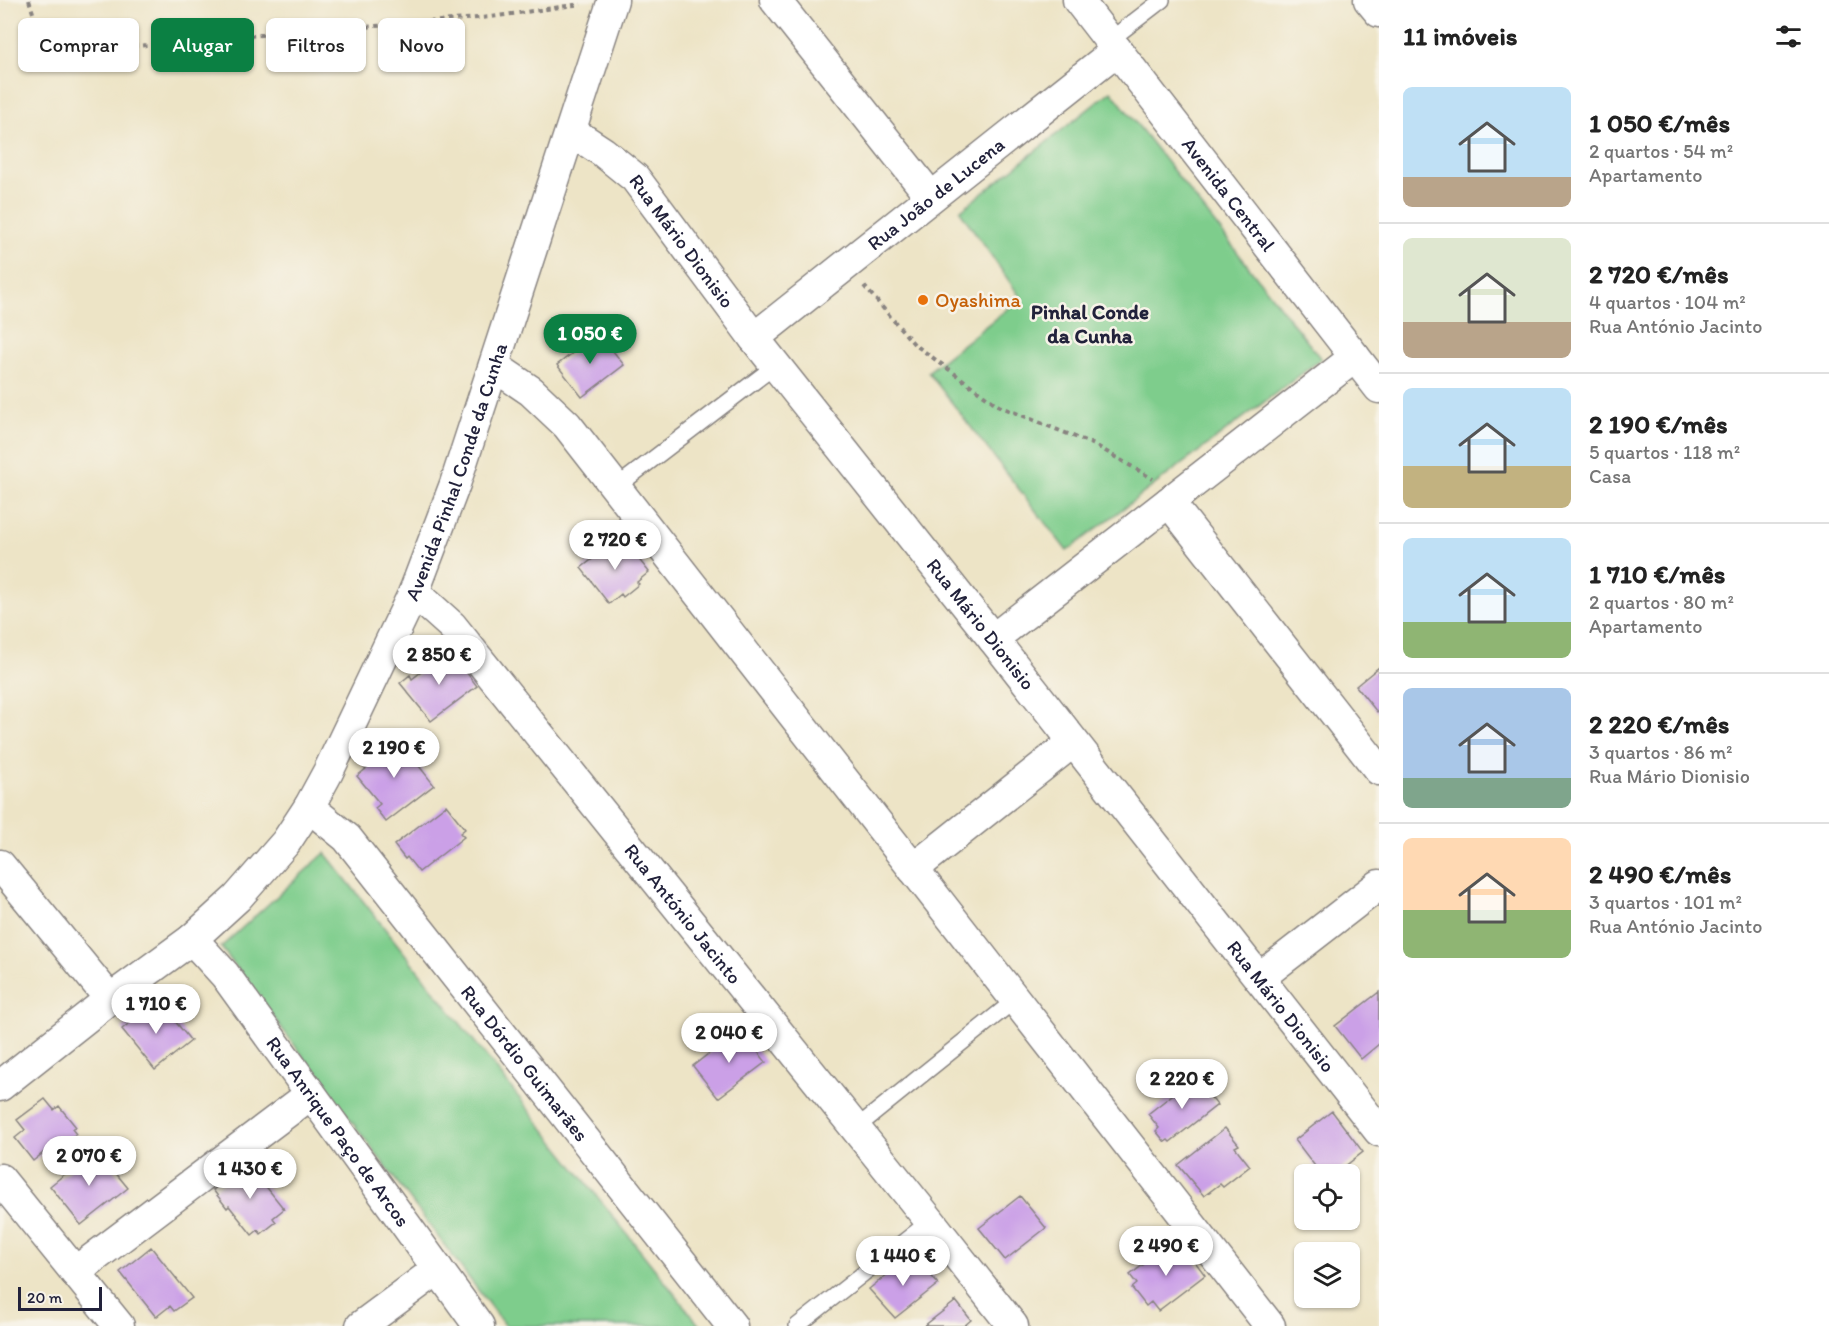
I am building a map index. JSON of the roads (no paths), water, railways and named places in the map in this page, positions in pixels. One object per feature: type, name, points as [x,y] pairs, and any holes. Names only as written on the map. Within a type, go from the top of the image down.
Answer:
[{"type":"street","points":[[775,0],[931,197]]},
{"type":"street","name":"Avenida Central","points":[[1078,0],[1379,388]]},
{"type":"street","points":[[1369,0],[1379,12]]},
{"type":"street","name":"Avenida Pinhal Conde da Cunha","points":[[0,1086],[110,999],[192,939],[237,898],[286,842],[309,807],[414,592],[454,484],[571,131],[599,2]]},
{"type":"street","name":"Rua João de Lucena","points":[[754,338],[931,197],[1114,45]]},
{"type":"street","name":"Rua Mário Dionisio","points":[[571,131],[635,177],[754,338],[1379,1131]]},
{"type":"street","points":[[993,639],[1355,357]]},
{"type":"street","points":[[494,366],[531,391],[567,424],[1270,1326]]},
{"type":"street","points":[[1174,499],[1379,770]]},
{"type":"street","name":"Rua António Jacinto","points":[[414,592],[452,626],[856,1128],[1012,1326]]},
{"type":"street","points":[[913,869],[1073,742]]},
{"type":"street","name":"Rua Dórdio Guimarães","points":[[309,807],[347,838],[732,1326]]},
{"type":"street","points":[[0,865],[110,999]]},
{"type":"street","points":[[1259,978],[1379,885]]},
{"type":"street","name":"Rua Anrique Paço de Arcos","points":[[192,939],[225,975],[479,1326]]},
{"type":"street","points":[[75,1272],[311,1094]]},
{"type":"street","points":[[0,1179],[119,1326]]},
{"type":"street","points":[[361,1326],[438,1269]]},
{"type":"lane","points":[[1114,45],[1162,0]]},
{"type":"lane","points":[[615,488],[776,365]]},
{"type":"lane","points":[[856,1128],[1015,1000]]},
{"type":"lane","points":[[796,1326],[930,1221]]},
{"type":"place","name":"Oyashima","points":[[923,300]]},
{"type":"district","name":"Pinhal Conde da Cunha","points":[[1090,323]]}]
